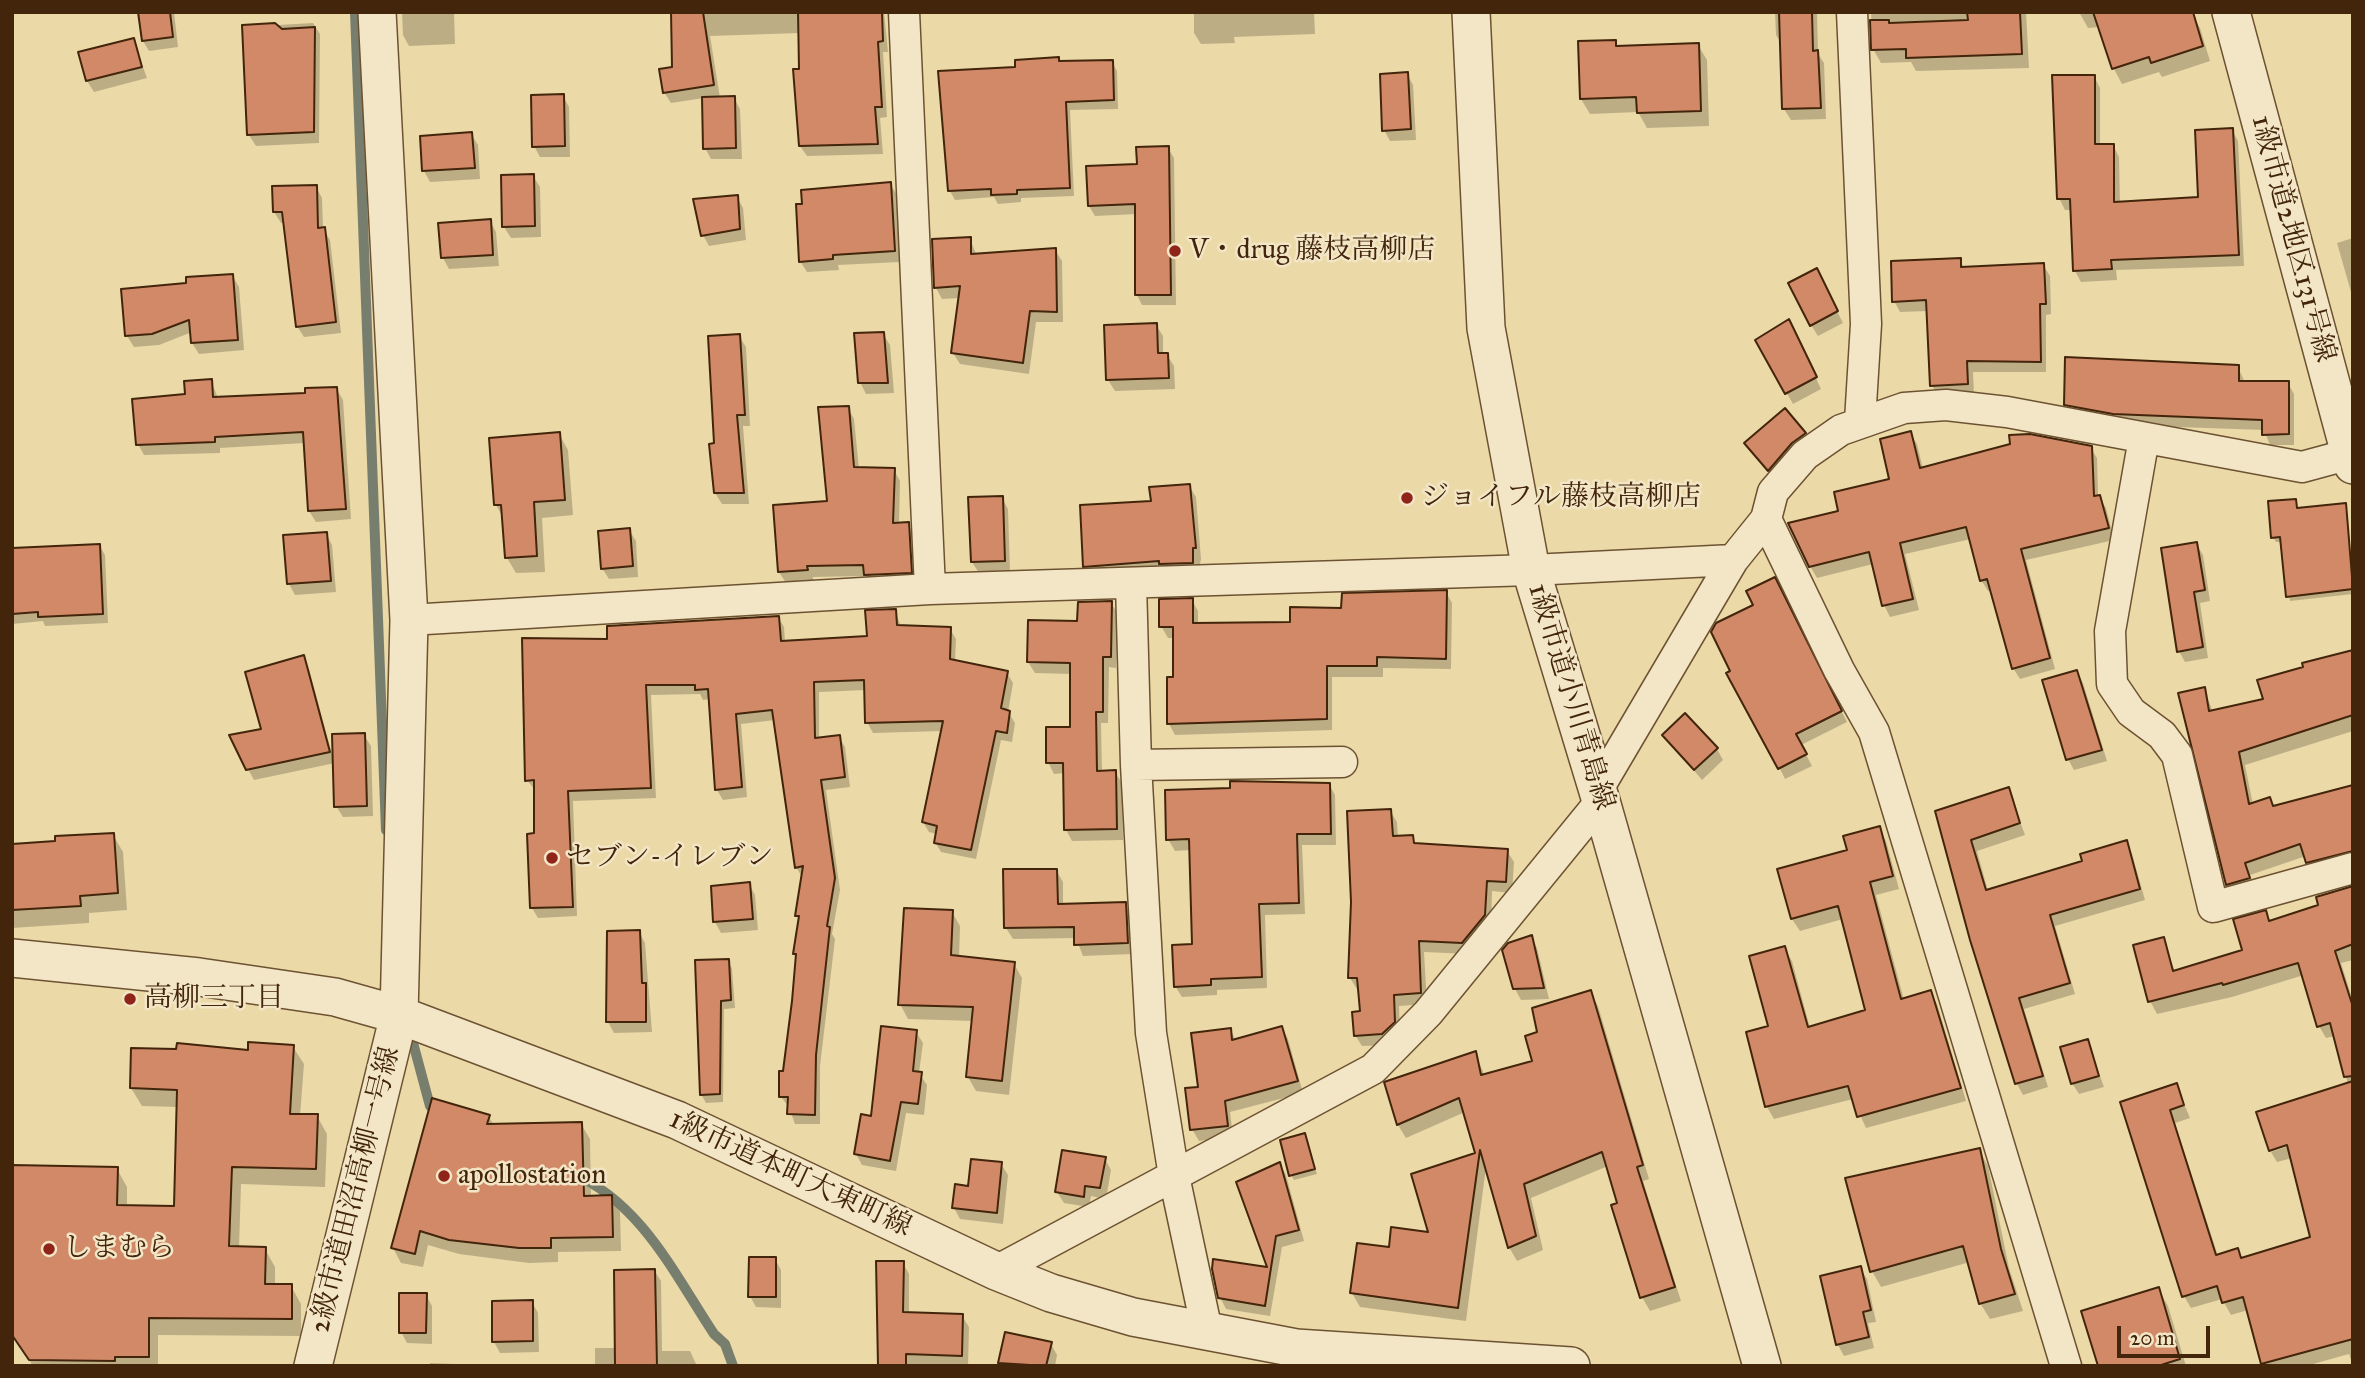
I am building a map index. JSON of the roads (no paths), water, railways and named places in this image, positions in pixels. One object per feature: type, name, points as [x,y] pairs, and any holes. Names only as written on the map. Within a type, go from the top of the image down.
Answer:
[{"type":"street","name":"2級市道田沼高柳一号線","points":[[313,1366],[399,1015],[409,620],[377,12]]},
{"type":"street","points":[[904,12],[930,589]]},
{"type":"street","name":"1級市道小川青島線","points":[[1471,12],[1486,328],[1531,570],[1600,795],[1762,1366]]},
{"type":"street","points":[[1852,12],[1866,324],[1860,421]]},
{"type":"street","name":"1級市道2地区131号線","points":[[2231,12],[2352,462]]},
{"type":"street","points":[[996,1271],[1373,1069],[1428,1013],[1600,795],[1733,560],[1766,519],[1773,492],[1805,455],[1860,421],[1904,408],[1946,405],[2007,412],[2302,467],[2352,462]]},
{"type":"street","points":[[2144,438],[2110,631],[2112,684],[2131,712],[2162,735],[2177,755],[2213,907],[2353,868]]},
{"type":"street","points":[[1766,519],[1839,670],[1874,732],[2066,1366]]},
{"type":"street","points":[[409,620],[930,589],[1531,570],[1733,560]]},
{"type":"street","points":[[1131,583],[1136,765],[1151,1033],[1174,1176],[1207,1331]]},
{"type":"street","points":[[1136,765],[1342,762]]},
{"type":"street","name":"1級市道本町大東町線","points":[[12,958],[199,977],[335,998],[399,1015],[677,1120],[996,1271],[1051,1293],[1133,1317],[1207,1331],[1296,1357],[1571,1366]]},
{"type":"waterway","points":[[355,12],[386,830]]},
{"type":"waterway","points":[[409,1028],[430,1106],[440,1114]]},
{"type":"waterway","points":[[572,1173],[597,1186],[637,1221],[670,1264],[714,1334],[725,1344],[733,1366]]},
{"type":"place","name":"V・drug 藤枝高柳店","points":[[1175,251]]},
{"type":"place","name":"ジョイフル藤枝高柳店","points":[[1407,498]]},
{"type":"place","name":"セブン-イレブン","points":[[552,858]]},
{"type":"place","name":"高柳三丁目","points":[[130,999]]},
{"type":"place","name":"apollostation","points":[[444,1176]]},
{"type":"place","name":"しまむら","points":[[49,1249]]}]
